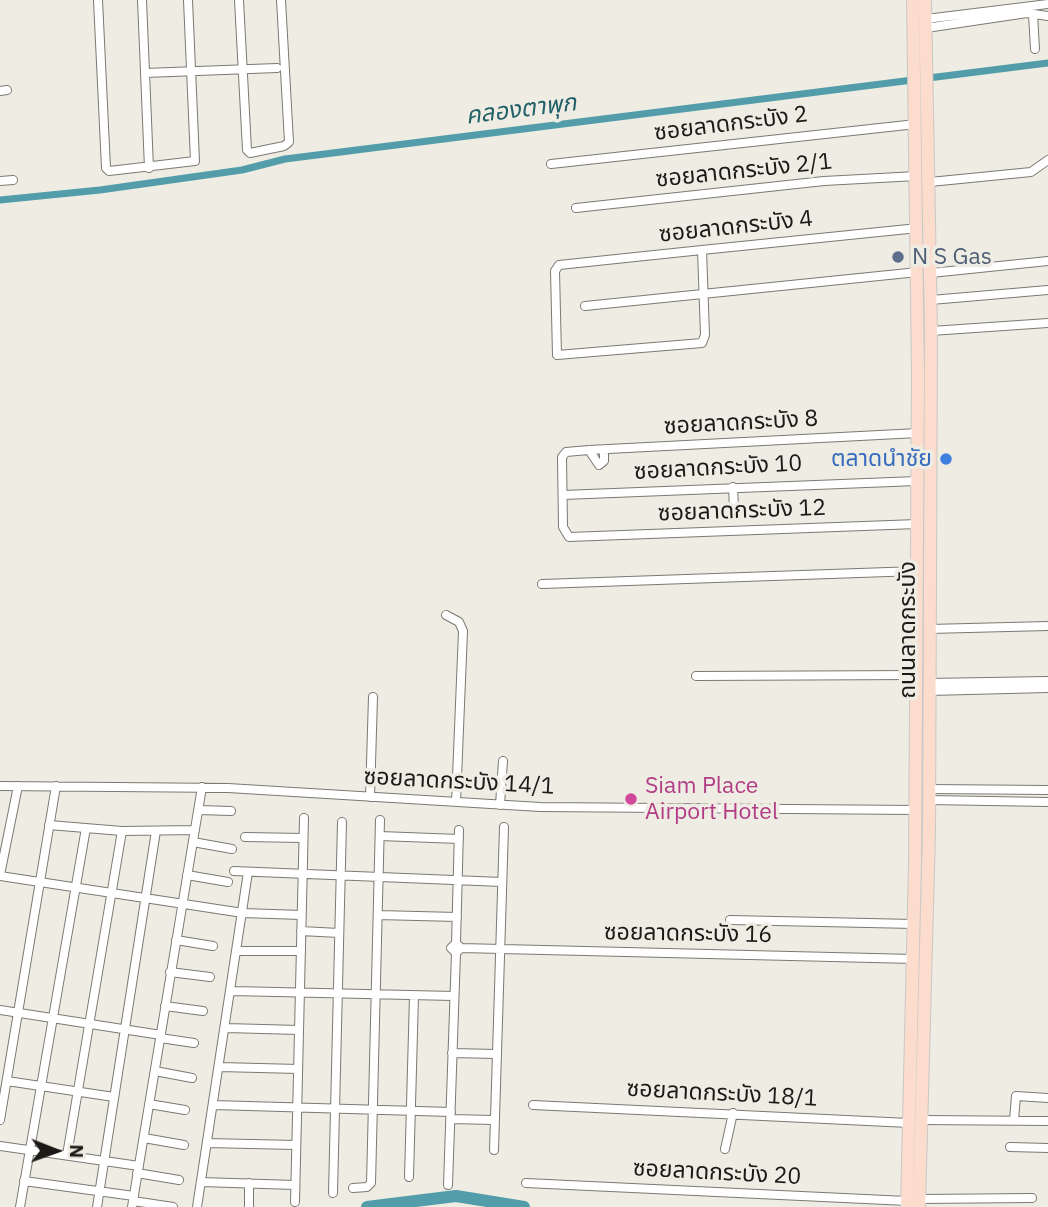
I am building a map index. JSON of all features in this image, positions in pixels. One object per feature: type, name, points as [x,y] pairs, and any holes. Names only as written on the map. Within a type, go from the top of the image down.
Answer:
[{"type":"main road","points":[[913,0],[921,55]]},
{"type":"main road","points":[[921,55],[926,24],[925,0]]},
{"type":"main road","name":"ถนนลาดกระบัง","points":[[916,1122],[915,810],[921,685],[929,629],[931,331],[931,300],[918,228],[921,55]]},
{"type":"main road","name":"ถนนลาดกระบัง","points":[[913,1203],[929,794],[916,571],[918,433],[930,182],[920,118]]},
{"type":"street","points":[[98,0],[106,168],[109,172],[195,161],[188,0]]},
{"type":"street","points":[[142,0],[149,168]]},
{"type":"street","points":[[239,0],[247,150],[253,153],[285,146],[289,142],[281,0]]},
{"type":"street","points":[[926,24],[1048,4]]},
{"type":"street","points":[[926,24],[1033,14],[1048,16]]},
{"type":"street","points":[[1033,14],[1035,49]]},
{"type":"street","points":[[145,73],[277,68]]},
{"type":"street","name":"ซอยลาดกระบัง 2","points":[[551,164],[920,118]]},
{"type":"street","points":[[930,182],[1031,172],[1048,160]]},
{"type":"street","name":"ซอยลาดกระบัง 2/1","points":[[576,208],[824,181],[917,176]]},
{"type":"street","points":[[0,181],[13,180]]},
{"type":"street","name":"ซอยลาดกระบัง 4","points":[[703,293],[705,335],[702,343],[559,356],[556,352],[555,271],[559,265],[918,228]]},
{"type":"street","points":[[702,250],[703,293]]},
{"type":"street","points":[[585,306],[1048,261]]},
{"type":"street","points":[[931,300],[1048,290]]},
{"type":"street","points":[[931,331],[1048,323]]},
{"type":"street","name":"ซอยลาดกระบัง 8","points":[[563,495],[562,457],[566,452],[918,433]]},
{"type":"street","points":[[589,450],[599,466],[604,461],[604,450]]},
{"type":"street","name":"ซอยลาดกระบัง 10","points":[[563,495],[918,481]]},
{"type":"street","points":[[733,487],[734,508]]},
{"type":"street","name":"ซอยลาดกระบัง 12","points":[[563,495],[564,532],[569,537],[917,524]]},
{"type":"street","points":[[542,584],[916,571]]},
{"type":"street","points":[[446,615],[459,622],[463,631],[456,802]]},
{"type":"street","points":[[929,629],[1048,626]]},
{"type":"street","points":[[696,676],[768,674],[921,685],[1048,688]]},
{"type":"street","points":[[999,685],[1048,681]]},
{"type":"street","points":[[370,797],[373,697]]},
{"type":"street","points":[[500,805],[503,761]]},
{"type":"street","name":"ซอยลาดกระบัง 14/1","points":[[0,786],[202,787],[500,805],[915,810]]},
{"type":"street","points":[[18,786],[0,876],[243,913],[301,915]]},
{"type":"street","points":[[0,1120],[56,786]]},
{"type":"street","points":[[133,1201],[202,787]]},
{"type":"street","points":[[929,794],[1048,790]]},
{"type":"street","points":[[929,794],[1048,802]]},
{"type":"street","points":[[198,810],[231,811]]},
{"type":"street","points":[[295,1202],[304,818]]},
{"type":"street","points":[[352,1188],[367,1187],[371,1183],[380,820]]},
{"type":"street","points":[[334,1193],[342,822]]},
{"type":"street","points":[[49,825],[122,831],[195,830]]},
{"type":"street","points":[[494,1150],[504,827]]},
{"type":"street","points":[[20,1207],[86,828]]},
{"type":"street","points":[[67,1155],[122,831]]},
{"type":"street","points":[[97,1207],[156,831]]},
{"type":"street","points":[[380,836],[459,834],[458,948],[448,1185]]},
{"type":"street","points":[[245,837],[303,838]]},
{"type":"street","points":[[193,842],[232,849]]},
{"type":"street","points":[[233,871],[302,876],[502,882]]},
{"type":"street","points":[[197,1207],[248,872]]},
{"type":"street","points":[[187,875],[228,882]]},
{"type":"street","points":[[378,915],[457,916]]},
{"type":"street","points":[[730,920],[914,924]]},
{"type":"street","points":[[301,931],[339,933]]},
{"type":"street","points":[[176,940],[213,946]]},
{"type":"street","name":"ซอยลาดกระบัง 16","points":[[458,948],[914,959]]},
{"type":"street","points":[[238,951],[301,951]]},
{"type":"street","points":[[170,972],[210,978]]},
{"type":"street","points":[[232,991],[454,996]]},
{"type":"street","points":[[409,1177],[414,996]]},
{"type":"street","points":[[165,1006],[204,1012]]},
{"type":"street","points":[[0,1010],[194,1043]]},
{"type":"street","points":[[226,1028],[299,1030]]},
{"type":"street","points":[[453,1053],[496,1054]]},
{"type":"street","points":[[220,1067],[298,1069]]},
{"type":"street","points":[[155,1072],[192,1078]]},
{"type":"street","points":[[6,1081],[114,1097]]},
{"type":"street","points":[[1014,1119],[1016,1096],[1048,1098]]},
{"type":"street","points":[[149,1104],[185,1110]]},
{"type":"street","points":[[214,1105],[411,1111],[494,1120]]},
{"type":"street","name":"ซอยลาดกระบัง 18/1","points":[[533,1105],[916,1122],[1014,1119],[1048,1121]]},
{"type":"street","points":[[725,1149],[733,1113]]},
{"type":"street","points":[[144,1138],[184,1145]]},
{"type":"street","points":[[207,1143],[296,1145]]},
{"type":"street","points":[[0,1146],[103,1161],[179,1180]]},
{"type":"street","points":[[1010,1147],[1048,1148]]},
{"type":"street","points":[[24,1181],[99,1190],[133,1201],[173,1207]]},
{"type":"street","points":[[201,1182],[295,1185]]},
{"type":"street","points":[[249,1183],[249,1207]]},
{"type":"street","name":"ซอยลาดกระบัง 20","points":[[526,1183],[890,1204],[1032,1198]]},
{"type":"waterway","name":"คลองตาพุก","points":[[0,200],[100,190],[242,170],[285,159],[1048,63]]},
{"type":"waterway","points":[[367,1207],[456,1196],[524,1207]]},
{"type":"place","name":"N S Gas","points":[[898,257]]},
{"type":"place","name":"ตลาดนำชัย","points":[[946,459]]},
{"type":"place","name":"Siam Place Airport Hotel","points":[[631,799]]}]
